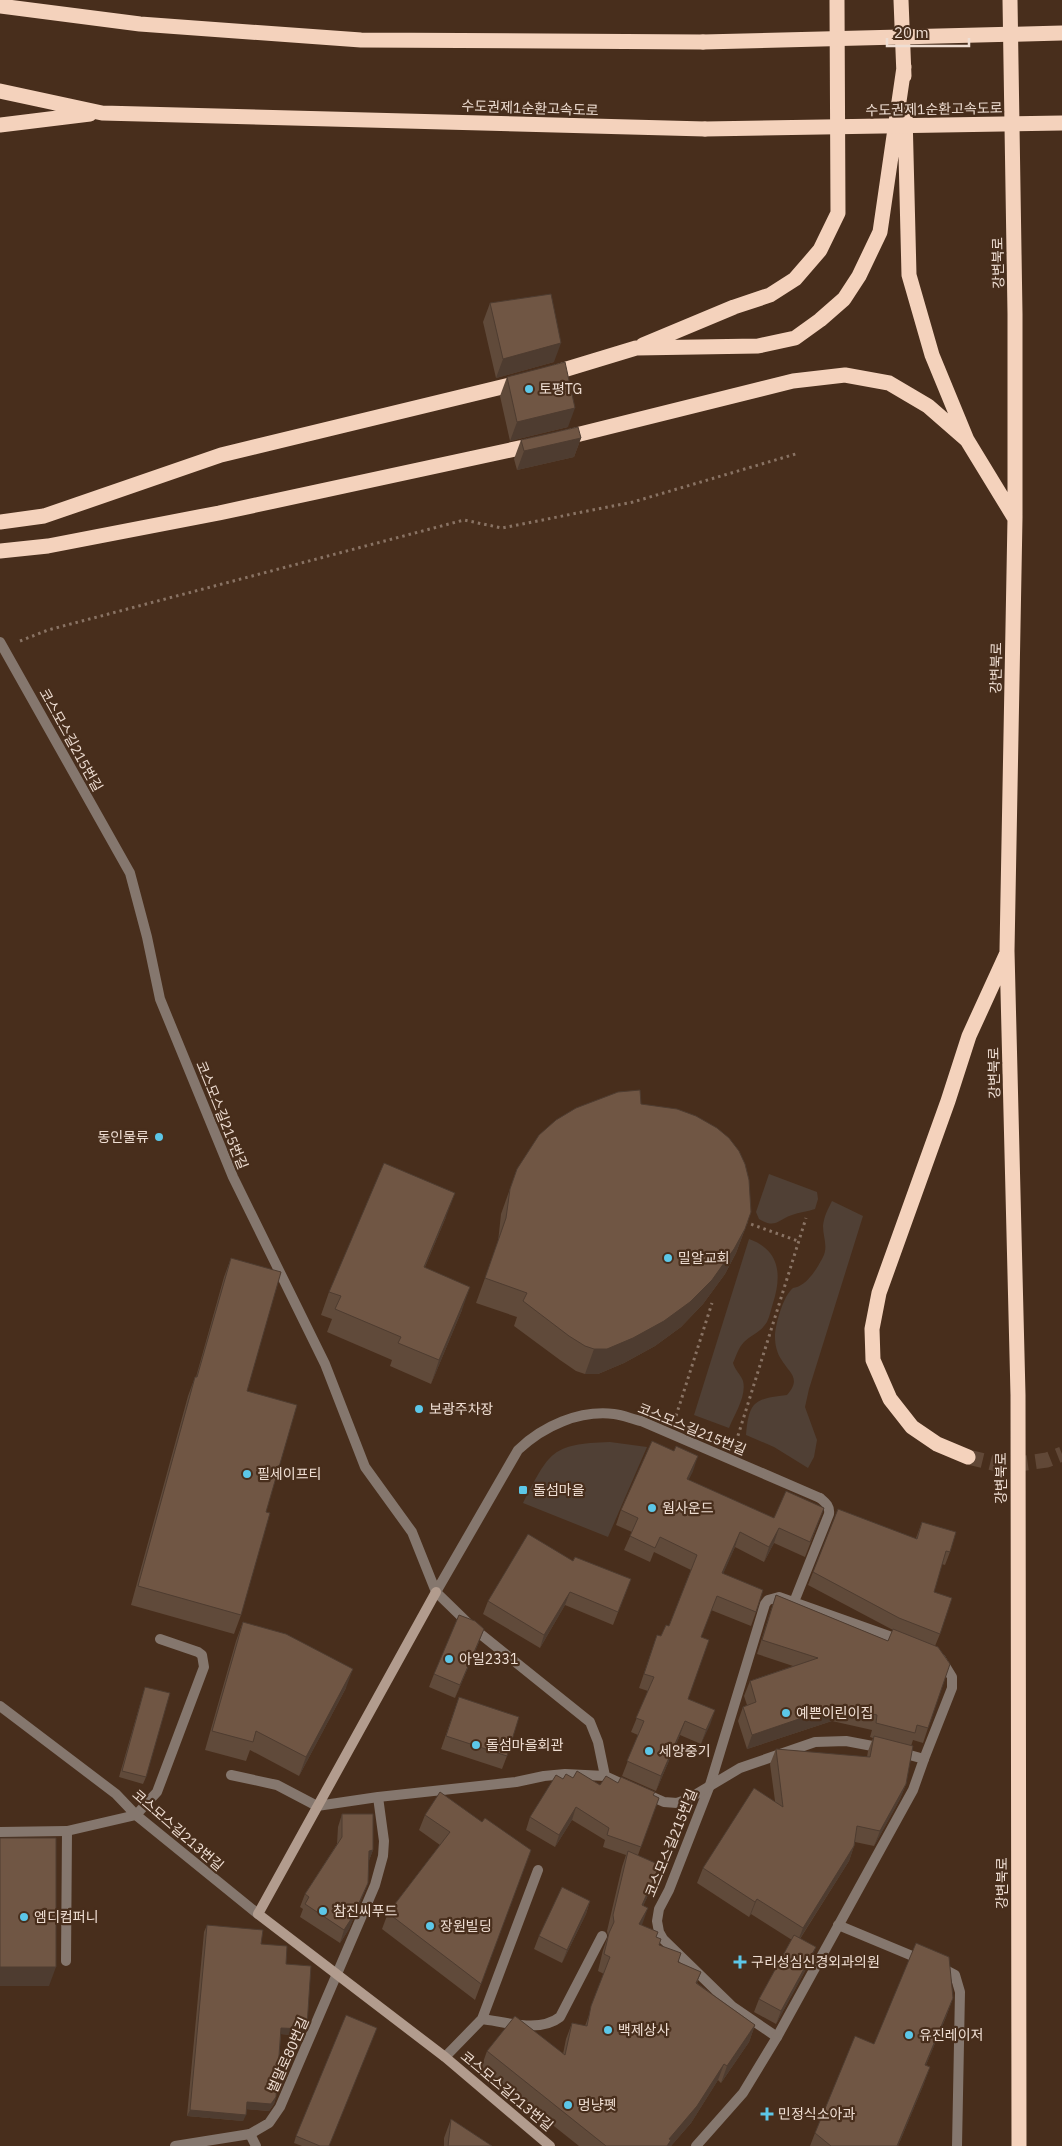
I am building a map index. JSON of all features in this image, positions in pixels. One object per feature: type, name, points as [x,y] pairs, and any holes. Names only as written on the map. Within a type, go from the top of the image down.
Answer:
[{"type":"highway","points":[[0,522],[44,516],[220,455],[528,380],[636,348],[734,307],[770,295],[795,279],[820,250],[838,213],[837,0]]},
{"type":"highway","points":[[901,0],[909,275],[932,356],[968,440],[1015,518]]},
{"type":"highway","name":"강변북로","points":[[1010,0],[1015,314],[1015,518],[1007,952],[1018,1395],[1020,2146]]},
{"type":"highway","points":[[0,6],[140,24],[362,40],[703,42],[1062,33]]},
{"type":"highway","points":[[636,348],[758,346],[795,338],[844,299],[859,276],[880,232],[904,67]]},
{"type":"highway","name":"수도권제1순환고속도로","points":[[0,90],[102,112],[706,130],[1062,123]]},
{"type":"highway","points":[[0,125],[102,112]]},
{"type":"highway","points":[[0,551],[48,546],[86,539],[407,474],[616,426],[793,381],[845,375],[890,383],[928,406],[968,440]]},
{"type":"highway","points":[[968,1457],[937,1444],[912,1428],[890,1399],[873,1360],[872,1330],[879,1294],[948,1101],[969,1036],[1007,952]]},
{"type":"street","name":"코스모스길215번길","points":[[2,645],[130,873],[147,937],[160,999],[233,1177],[325,1364],[365,1467],[412,1532],[436,1592],[473,1628],[585,1716],[590,1722],[595,1733],[605,1776]]},
{"type":"street","name":"코스모스길215번길","points":[[258,1914],[436,1592],[518,1450],[531,1437],[578,1416],[614,1414],[641,1421],[820,1498],[830,1509],[794,1602]]},
{"type":"street","name":"코스모스길215번길","points":[[778,2037],[733,2007],[663,1940],[657,1921],[659,1909],[669,1890],[710,1784],[765,1604],[768,1600],[779,1596],[916,1646]]},
{"type":"street","points":[[0,1832],[67,1831],[136,1815],[157,1792],[204,1667],[202,1655],[198,1652],[160,1639]]},
{"type":"street","points":[[696,2146],[742,2093],[778,2037],[913,1790],[952,1688],[952,1677],[949,1670],[944,1662],[931,1652]]},
{"type":"street","name":"코스모스길213번길","points":[[0,1706],[116,1794],[136,1815],[258,1914],[445,2057],[550,2146]]},
{"type":"street","name":"코스모스길215번길","points":[[317,1806],[378,1797],[516,1782],[565,1774],[605,1776],[664,1802],[677,1803],[688,1799],[710,1784],[740,1768],[815,1742],[846,1740],[861,1742],[924,1759]]},
{"type":"street","points":[[231,1775],[277,1785],[317,1806]]},
{"type":"street","points":[[337,1976],[374,1885],[383,1856],[383,1830],[378,1797]]},
{"type":"street","points":[[66,1961],[67,1831]]},
{"type":"street","name":"코스모스길213번길","points":[[445,2057],[482,2020],[538,1870]]},
{"type":"street","points":[[838,1925],[948,1970],[955,1975],[960,1992],[957,2146]]},
{"type":"street","points":[[482,2020],[538,2025],[554,2021],[560,2017],[602,1936]]},
{"type":"street","name":"벌말로80번길","points":[[175,2146],[250,2134],[269,2123],[280,2107],[337,1976]]},
{"type":"street","points":[[250,2134],[256,2146]]},
{"type":"path","points":[[2,645],[48,630],[464,520],[502,528],[605,508],[633,502],[799,453]]},
{"type":"path","points":[[730,1460],[806,1218]]},
{"type":"path","points":[[742,1221],[798,1241]]},
{"type":"path","points":[[670,1433],[712,1303]]},
{"type":"shaded area","points":[[769,1174],[817,1192],[818,1199],[815,1209],[795,1214],[776,1223],[769,1223],[759,1219],[756,1212]]},
{"type":"shaded area","points":[[832,1201],[863,1216],[805,1407],[817,1440],[814,1457],[808,1468],[774,1447],[746,1435],[747,1423],[752,1408],[756,1403],[768,1398],[787,1395],[794,1384],[793,1376],[776,1349],[776,1325],[789,1292],[807,1280],[816,1270],[824,1255],[823,1226],[826,1213]]},
{"type":"shaded area","points":[[749,1239],[767,1250],[773,1257],[778,1273],[776,1293],[767,1322],[742,1344],[733,1363],[743,1381],[744,1387],[742,1399],[729,1428],[694,1415]]},
{"type":"shaded area","points":[[610,1442],[647,1447],[608,1537],[523,1503],[540,1472],[554,1454],[575,1445]]},
{"type":"building","points":[[551,294],[561,343],[503,359],[490,303]]},
{"type":"building","points":[[565,362],[575,408],[517,422],[507,377]]},
{"type":"building","points":[[578,427],[581,438],[524,451],[521,440]]},
{"type":"building","points":[[640,1090],[641,1104],[677,1109],[696,1116],[717,1128],[729,1138],[739,1151],[745,1164],[749,1180],[751,1212],[745,1229],[734,1249],[712,1280],[690,1302],[664,1321],[633,1338],[607,1349],[594,1349],[569,1336],[523,1301],[527,1293],[485,1278],[506,1218],[510,1189],[517,1169],[539,1135],[556,1120],[576,1108],[618,1092]]},
{"type":"building","points":[[384,1163],[455,1193],[424,1267],[470,1287],[439,1360],[398,1343],[401,1337],[335,1309],[341,1296],[329,1292]]},
{"type":"building","points":[[231,1258],[281,1272],[247,1391],[297,1405],[266,1512],[270,1513],[241,1615],[138,1586],[195,1377],[197,1377]]},
{"type":"building","points":[[652,1441],[674,1451],[676,1446],[698,1456],[687,1479],[774,1518],[786,1491],[824,1508],[810,1542],[779,1528],[769,1547],[740,1532],[722,1573],[763,1590],[756,1612],[717,1596],[701,1637],[709,1640],[688,1699],[715,1710],[706,1730],[685,1721],[661,1776],[627,1761],[644,1721],[636,1718],[654,1677],[644,1674],[657,1635],[661,1636],[666,1625],[669,1626],[697,1555],[660,1537],[655,1548],[630,1536],[638,1518],[621,1510]]},
{"type":"building","points":[[838,1509],[917,1539],[922,1522],[956,1532],[950,1552],[946,1551],[934,1592],[952,1598],[940,1634],[899,1618],[813,1572]]},
{"type":"building","points":[[528,1534],[573,1561],[575,1557],[631,1579],[618,1612],[570,1592],[544,1635],[488,1601]]},
{"type":"building","points":[[776,1595],[888,1641],[893,1629],[938,1647],[950,1664],[928,1728],[917,1725],[915,1733],[876,1723],[877,1715],[837,1706],[752,1735],[743,1707],[756,1702],[750,1681],[818,1658],[762,1640]]},
{"type":"building","points":[[459,1615],[475,1621],[484,1629],[460,1685],[434,1674]]},
{"type":"building","points":[[243,1622],[286,1634],[353,1669],[306,1757],[256,1731],[253,1742],[212,1731]]},
{"type":"building","points":[[145,1687],[170,1693],[146,1777],[122,1771]]},
{"type":"building","points":[[459,1697],[519,1717],[507,1756],[446,1736]]},
{"type":"building","points":[[874,1736],[913,1746],[906,1784],[880,1831],[857,1826],[854,1846],[803,1928],[757,1899],[755,1902],[703,1868],[754,1788],[783,1807],[776,1749],[870,1757]]},
{"type":"building","points":[[577,1771],[600,1785],[606,1776],[618,1783],[621,1777],[655,1792],[653,1795],[659,1798],[641,1847],[607,1835],[609,1828],[576,1807],[559,1835],[530,1817],[556,1775],[563,1779],[566,1774],[573,1778]]},
{"type":"building","points":[[440,1792],[482,1822],[485,1818],[531,1850],[481,1984],[388,1913],[450,1832],[425,1815]]},
{"type":"building","points":[[342,1814],[373,1814],[373,1850],[369,1851],[368,1883],[353,1916],[344,1930],[305,1904],[309,1897],[305,1894],[342,1837]]},
{"type":"building","name":"엠디컴퍼니","points":[[0,1838],[56,1838],[56,1967],[0,1967]]},
{"type":"building","points":[[628,1851],[660,1865],[642,1905],[648,1908],[639,1924],[658,1932],[656,1937],[661,1939],[659,1945],[681,1953],[678,1962],[701,1972],[696,1983],[755,2025],[727,2066],[724,2064],[697,2106],[669,2139],[671,2140],[667,2146],[606,2146],[487,2051],[515,2016],[565,2055],[572,2023],[587,2026],[591,2006],[610,1957],[604,1954],[614,1922],[613,1915]]},
{"type":"building","points":[[562,1887],[590,1901],[567,1950],[539,1936]]},
{"type":"building","points":[[207,1925],[263,1930],[261,1944],[287,1946],[286,1964],[311,1966],[307,2026],[305,2029],[281,2028],[276,2097],[271,2104],[247,2102],[246,2115],[190,2110]]},
{"type":"building","points":[[794,1935],[816,1947],[781,2011],[759,1999]]},
{"type":"building","points":[[916,1943],[949,1957],[953,1998],[925,2065],[930,2067],[897,2146],[831,2146],[815,2133],[855,2036],[874,2044]]},
{"type":"building","points":[[346,2015],[377,2028],[329,2146],[320,2146],[296,2136]]},
{"type":"building","points":[[451,2119],[492,2146],[448,2146]]},
{"type":"tunnel","points":[[968,1457],[1005,1466],[1047,1460],[1062,1454]]},
{"type":"place","name":"토평TG","points":[[529,389]]},
{"type":"place","name":"동인물류","points":[[159,1137]]},
{"type":"place","name":"밀알교회","points":[[668,1258]]},
{"type":"place","name":"보광주차장","points":[[419,1409]]},
{"type":"place","name":"필세이프티","points":[[247,1474]]},
{"type":"place","name":"돌섬마을","points":[[523,1490]]},
{"type":"place","name":"웜사운드","points":[[652,1508]]},
{"type":"place","name":"아일2331","points":[[449,1659]]},
{"type":"place","name":"예쁜이린이집","points":[[786,1713]]},
{"type":"place","name":"돌섬마을회관","points":[[476,1745]]},
{"type":"place","name":"세앙중기","points":[[649,1751]]},
{"type":"place","name":"참진씨푸드","points":[[323,1911]]},
{"type":"place","name":"엠디컴퍼니","points":[[24,1917]]},
{"type":"place","name":"장원빌딩","points":[[430,1926]]},
{"type":"place","name":"구리성심신경외과의원","points":[[740,1962]]},
{"type":"place","name":"백제상사","points":[[608,2030]]},
{"type":"place","name":"유진레이저","points":[[909,2035]]},
{"type":"place","name":"멍냥펫","points":[[568,2105]]},
{"type":"place","name":"민정식소아과","points":[[767,2114]]}]
